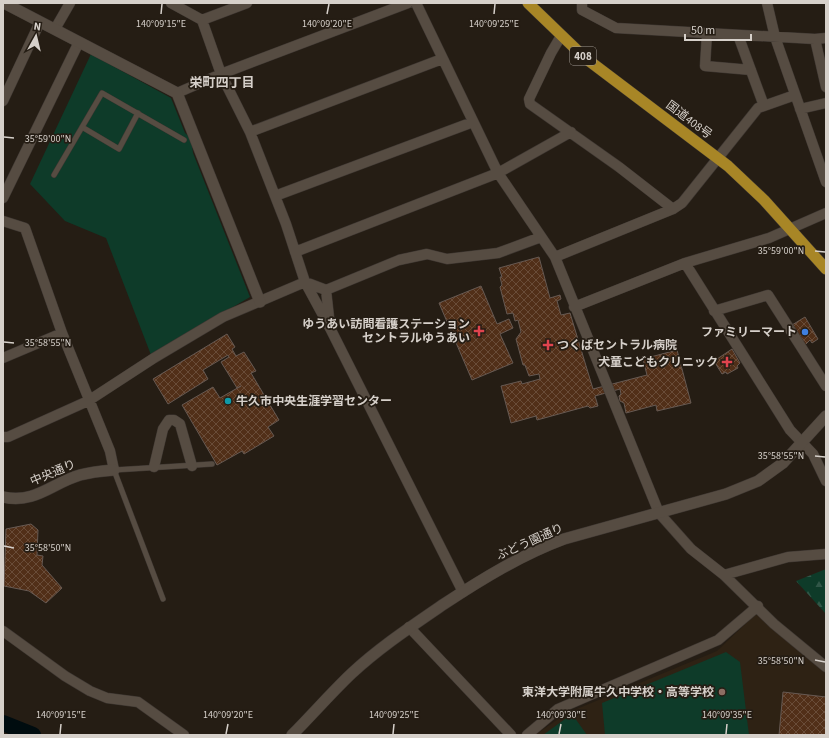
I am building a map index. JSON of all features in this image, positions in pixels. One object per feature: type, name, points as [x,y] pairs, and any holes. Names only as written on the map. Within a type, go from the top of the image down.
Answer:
[{"type":"highway","name":"国道408号","points":[[528,3],[561,36],[609,77],[718,158],[792,228],[826,269]]},
{"type":"street","points":[[4,3],[177,93],[260,302]]},
{"type":"street","points":[[55,29],[70,3]]},
{"type":"street","points":[[171,3],[202,20],[221,74],[250,132],[275,196],[304,282],[331,330],[463,592]]},
{"type":"street","points":[[202,20],[247,3]]},
{"type":"street","points":[[177,93],[221,74],[408,3]]},
{"type":"street","points":[[416,3],[472,122],[498,173],[555,257],[574,307],[659,512],[691,550],[724,575],[758,606],[774,624],[826,667]]},
{"type":"street","points":[[582,3],[582,10],[616,28],[815,39],[826,38]]},
{"type":"street","points":[[767,3],[775,37],[826,182]]},
{"type":"street","points":[[3,101],[40,22]]},
{"type":"street","points":[[707,33],[706,66],[751,70]]},
{"type":"street","points":[[738,35],[764,106]]},
{"type":"street","points":[[561,36],[551,53],[529,99],[530,104],[571,132],[673,209]]},
{"type":"street","points":[[815,39],[826,88]]},
{"type":"street","points":[[3,198],[79,42]]},
{"type":"street","points":[[250,132],[442,59]]},
{"type":"street","points":[[555,257],[673,209],[682,203],[758,108],[795,95]]},
{"type":"street","points":[[800,109],[826,103]]},
{"type":"street","points":[[275,196],[472,122]]},
{"type":"street","points":[[295,252],[498,173],[571,132]]},
{"type":"street","points":[[574,307],[685,263],[769,238],[826,213]]},
{"type":"street","points":[[3,221],[25,228],[62,333],[88,401],[110,451],[114,470]]},
{"type":"street","points":[[3,437],[8,437],[88,401],[154,358],[223,317],[304,282],[326,290],[399,260],[427,254],[447,259],[498,253],[541,238]]},
{"type":"street","points":[[685,263],[790,430],[813,454],[826,482]]},
{"type":"street","points":[[326,290],[331,330]]},
{"type":"street","points":[[714,311],[768,295],[826,386]]},
{"type":"street","points":[[3,358],[62,333]]},
{"type":"street","name":"ぶどう園通り","points":[[292,735],[352,673],[409,627],[496,571],[547,545],[726,494],[758,481],[783,463],[826,416]]},
{"type":"street","points":[[154,467],[163,429],[169,420],[174,420],[180,424],[192,466]]},
{"type":"street","name":"中央通り","points":[[3,497],[20,498],[35,496],[79,475],[114,470]]},
{"type":"street","points":[[724,575],[788,557],[826,554]]},
{"type":"street","points":[[527,735],[558,709],[718,640],[758,606]]},
{"type":"street","points":[[409,627],[511,735]]},
{"type":"street","points":[[3,631],[65,676],[90,691],[108,698],[138,702],[184,735]]},
{"type":"lane","points":[[54,176],[102,93],[184,140]]},
{"type":"lane","points":[[82,127],[119,149],[138,113]]},
{"type":"lane","points":[[163,599],[114,470],[212,464]]},
{"type":"shaded area","name":"東洋大学附属牛久中学校・高等学校","points":[[759,611],[826,671],[826,735],[535,735],[567,713],[717,651]]},
{"type":"green space","points":[[91,54],[171,98],[185,133],[191,138],[193,153],[250,297],[151,355],[106,238],[65,221],[30,184]]},
{"type":"green space","points":[[826,569],[826,614],[796,581]]},
{"type":"green space","points":[[726,652],[740,662],[749,735],[605,735],[602,703]]},
{"type":"green space","points":[[572,714],[587,735],[543,735]]},
{"type":"water","points":[[11,723],[41,735],[27,735],[9,728]]},
{"type":"building","name":"つくばセントラル病院","points":[[539,257],[550,298],[560,295],[561,299],[557,301],[561,315],[570,313],[593,389],[647,375],[643,359],[677,350],[691,403],[657,411],[656,405],[626,413],[624,403],[620,401],[620,389],[595,396],[598,406],[590,408],[588,406],[537,420],[536,416],[511,423],[501,386],[521,381],[522,384],[540,379],[539,374],[529,376],[525,365],[523,365],[516,339],[521,332],[518,320],[515,321],[513,313],[507,314],[500,287],[502,285],[500,277],[502,277],[499,268]]},
{"type":"building","name":"ゆうあい訪問看護ステーション セントラルゆうあい","points":[[481,286],[497,324],[509,319],[513,328],[500,334],[513,363],[472,380],[439,303]]},
{"type":"building","name":"ファミリーマート","points":[[805,317],[818,339],[812,343],[810,340],[805,345],[792,325]]},
{"type":"building","name":"牛久市中央生涯学習センター","points":[[227,334],[235,347],[232,349],[236,356],[244,352],[256,371],[251,373],[279,420],[268,427],[274,436],[244,454],[242,451],[217,465],[182,405],[213,387],[220,398],[241,386],[237,388],[221,362],[229,357],[228,355],[203,370],[208,379],[168,404],[153,379]]},
{"type":"building","name":"犬童こどもクリニック","points":[[732,349],[740,363],[737,366],[738,368],[727,374],[726,372],[722,374],[714,361]]},
{"type":"building","points":[[31,524],[38,530],[37,555],[43,556],[42,565],[62,588],[46,603],[29,591],[4,586],[6,529]]},
{"type":"building","points":[[783,692],[826,697],[826,735],[779,735]]},
{"type":"waterway","points":[[3,723],[33,735]]},
{"type":"place","name":"ゆうあい訪問看護ステーション セントラルゆうあい","points":[[479,331]]},
{"type":"place","name":"ファミリーマート","points":[[805,332]]},
{"type":"place","name":"つくばセントラル病院","points":[[548,345]]},
{"type":"place","name":"犬童こどもクリニック","points":[[727,362]]},
{"type":"place","name":"牛久市中央生涯学習センター","points":[[228,401]]},
{"type":"place","name":"東洋大学附属牛久中学校・高等学校","points":[[722,692]]},
{"type":"district","name":"栄町四丁目","points":[[222,83]]}]
